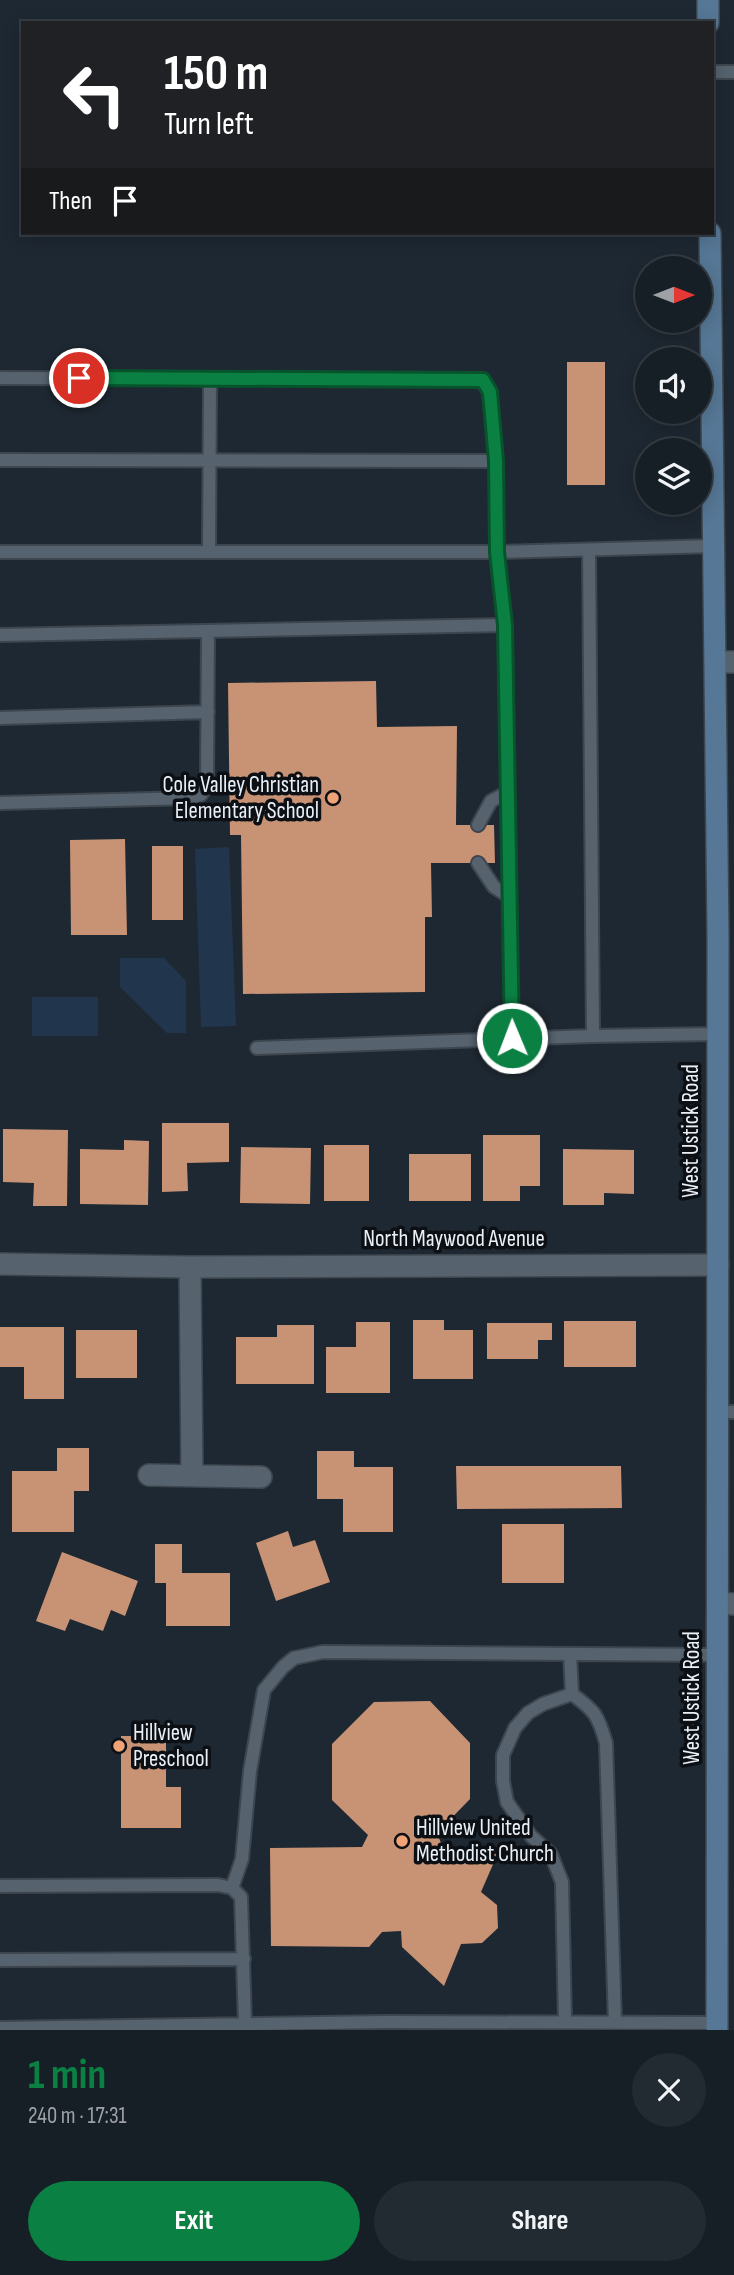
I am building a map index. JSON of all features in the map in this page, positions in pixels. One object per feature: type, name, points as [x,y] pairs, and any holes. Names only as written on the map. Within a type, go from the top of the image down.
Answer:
[{"type":"main road","points":[[708,0],[708,21]]},
{"type":"main road","name":"West Ustick Road","points":[[710,235],[714,546],[724,662],[726,937],[717,1034],[718,1265],[726,1412],[726,1604],[718,1655],[717,2026]]},
{"type":"street","name":"North Maywood Avenue","points":[[0,1264],[190,1267],[718,1265]]},
{"type":"street","points":[[190,1267],[191,1476]]},
{"type":"street","points":[[149,1475],[261,1477]]},
{"type":"lane","points":[[714,72],[734,72]]},
{"type":"lane","points":[[0,378],[483,380],[490,392],[496,461],[497,552],[505,625],[512,1038]]},
{"type":"lane","points":[[209,552],[210,379]]},
{"type":"lane","points":[[0,460],[496,461]]},
{"type":"lane","points":[[0,552],[497,552],[714,546]]},
{"type":"lane","points":[[589,550],[593,1035]]},
{"type":"lane","points":[[0,635],[505,625]]},
{"type":"lane","points":[[0,803],[189,798],[201,795],[207,785],[208,631]]},
{"type":"lane","points":[[0,718],[208,712]]},
{"type":"lane","points":[[478,825],[491,800],[508,792]]},
{"type":"lane","points":[[478,863],[495,887],[510,897]]},
{"type":"lane","points":[[257,1048],[593,1035],[717,1034]]},
{"type":"lane","points":[[232,1888],[242,1858],[250,1771],[264,1690],[294,1658],[323,1652],[718,1655]]},
{"type":"lane","points":[[570,1654],[572,1694]]},
{"type":"lane","points":[[565,2022],[562,1882],[551,1854],[531,1836],[507,1802],[503,1781],[503,1755],[515,1728],[528,1713],[543,1704],[572,1694]]},
{"type":"lane","points":[[572,1694],[589,1706],[598,1718],[606,1743],[615,2022]]},
{"type":"lane","points":[[0,1886],[218,1885],[232,1888],[241,1897],[245,2024]]},
{"type":"lane","points":[[0,1960],[244,1959]]},
{"type":"lane","points":[[0,2028],[565,2022],[717,2026]]},
{"type":"shaded area","points":[[229,847],[236,1026],[201,1027],[195,849]]},
{"type":"shaded area","points":[[120,958],[164,958],[186,981],[186,1033],[167,1033],[120,987]]},
{"type":"shaded area","points":[[32,997],[98,997],[98,1036],[32,1036]]},
{"type":"building","points":[[567,362],[605,362],[605,485],[567,485]]},
{"type":"building","points":[[376,681],[377,727],[457,726],[456,825],[494,825],[495,863],[431,863],[432,917],[425,917],[425,992],[243,994],[241,835],[230,835],[228,683]]},
{"type":"building","points":[[125,839],[127,935],[71,935],[70,840]]},
{"type":"building","points":[[152,846],[183,846],[183,920],[152,920]]},
{"type":"building","points":[[162,1123],[229,1123],[229,1162],[187,1163],[188,1191],[162,1192]]},
{"type":"building","points":[[3,1129],[68,1130],[67,1206],[33,1206],[34,1183],[3,1182]]},
{"type":"building","points":[[483,1135],[540,1135],[540,1186],[520,1186],[520,1201],[483,1201]]},
{"type":"building","points":[[124,1140],[149,1141],[148,1205],[80,1204],[80,1149],[124,1150]]},
{"type":"building","points":[[324,1145],[369,1145],[369,1201],[324,1201]]},
{"type":"building","points":[[241,1147],[311,1148],[310,1204],[240,1203]]},
{"type":"building","points":[[563,1149],[634,1150],[634,1194],[604,1193],[604,1205],[563,1205]]},
{"type":"building","points":[[409,1154],[471,1154],[471,1201],[409,1201]]},
{"type":"building","points":[[413,1320],[444,1320],[444,1330],[473,1330],[473,1379],[413,1379]]},
{"type":"building","points":[[564,1321],[636,1321],[636,1367],[564,1367]]},
{"type":"building","points":[[356,1322],[390,1322],[390,1393],[326,1393],[326,1347],[356,1347]]},
{"type":"building","points":[[487,1323],[552,1323],[552,1340],[538,1340],[538,1359],[487,1359]]},
{"type":"building","points":[[277,1325],[314,1325],[314,1384],[236,1384],[236,1337],[277,1337]]},
{"type":"building","points":[[0,1327],[64,1327],[64,1399],[24,1399],[24,1367],[0,1367]]},
{"type":"building","points":[[76,1330],[137,1330],[137,1378],[76,1378]]},
{"type":"building","points":[[57,1448],[89,1448],[89,1491],[74,1491],[74,1532],[12,1532],[12,1471],[57,1471]]},
{"type":"building","points":[[317,1451],[354,1451],[354,1467],[393,1467],[393,1532],[343,1532],[343,1499],[317,1499]]},
{"type":"building","points":[[456,1466],[621,1466],[622,1508],[457,1509]]},
{"type":"building","points":[[502,1524],[564,1524],[564,1583],[502,1583]]},
{"type":"building","points":[[288,1531],[293,1547],[315,1540],[330,1582],[276,1601],[256,1543]]},
{"type":"building","points":[[155,1544],[182,1544],[182,1573],[230,1573],[230,1626],[166,1626],[166,1583],[155,1583]]},
{"type":"building","points":[[62,1552],[138,1581],[125,1616],[111,1610],[103,1631],[70,1619],[65,1631],[36,1621]]},
{"type":"building","name":"Hillview United Methodist Church","points":[[430,1701],[470,1743],[470,1799],[437,1833],[443,1848],[501,1846],[481,1892],[497,1905],[498,1928],[482,1943],[461,1944],[444,1986],[402,1947],[401,1931],[382,1932],[369,1947],[271,1946],[270,1848],[362,1847],[368,1835],[332,1800],[332,1744],[374,1702]]},
{"type":"building","points":[[121,1736],[166,1736],[166,1787],[181,1787],[181,1828],[121,1828]]},
{"type":"place","name":"Cole Valley Christian Elementary School","points":[[333,798]]},
{"type":"place","name":"Hillview Preschool","points":[[119,1746]]},
{"type":"place","name":"Hillview United Methodist Church","points":[[402,1841]]},
{"type":"route","points":[[79,378],[483,380],[490,392],[496,461],[497,552],[505,625],[512,1038]]}]
